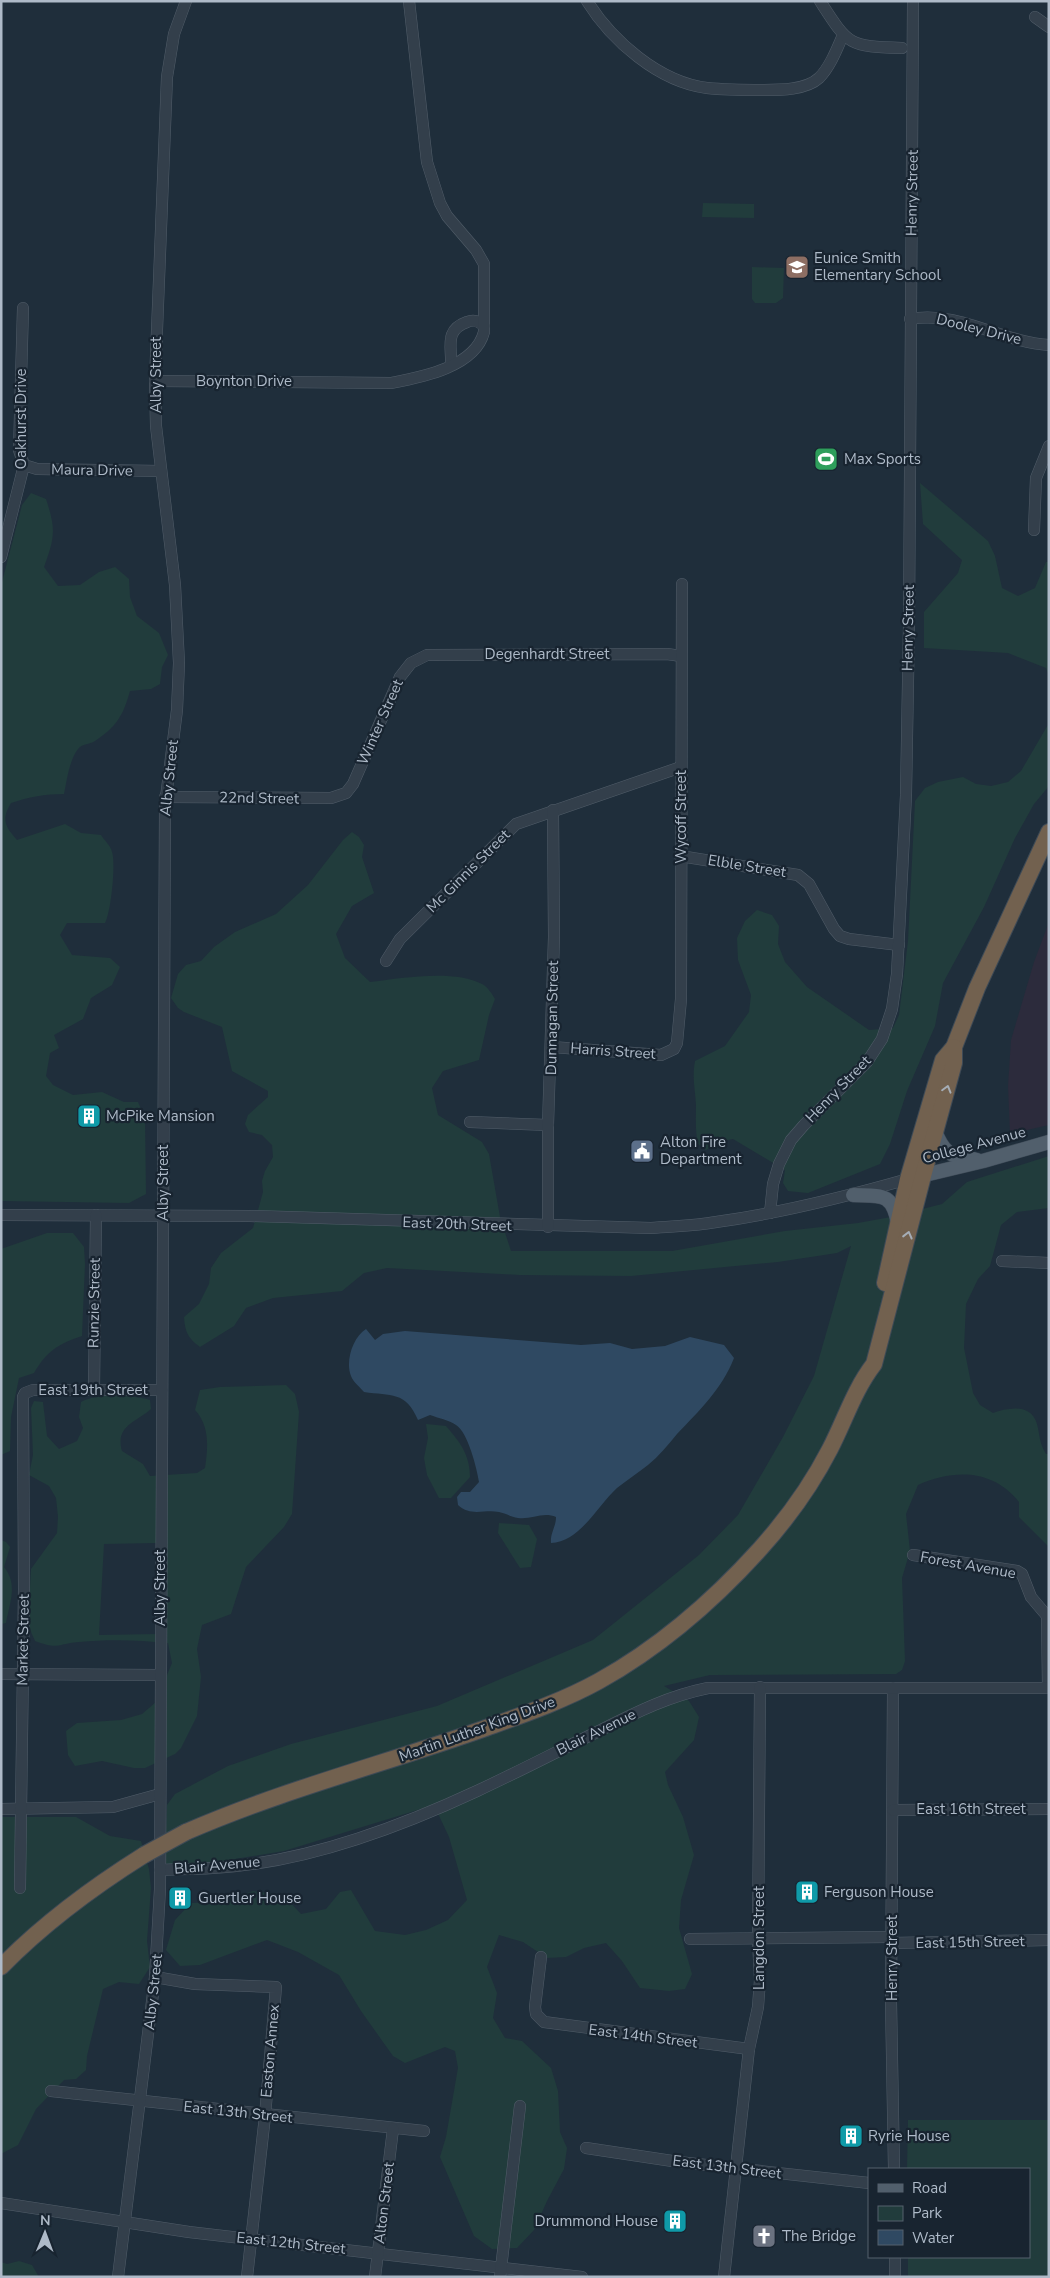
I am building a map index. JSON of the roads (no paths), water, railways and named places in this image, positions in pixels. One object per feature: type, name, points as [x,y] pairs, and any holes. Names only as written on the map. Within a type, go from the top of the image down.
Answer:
[{"type":"highway","points":[[862,1380],[874,1364],[943,1060],[954,1047],[981,981],[1049,832]]},
{"type":"highway","points":[[862,1380],[864,1363],[898,1223],[935,1131],[954,1063],[954,1047]]},
{"type":"highway","name":"Martin Luther King Drive","points":[[1,1967],[53,1920],[87,1893],[144,1855],[186,1832],[244,1808],[500,1723],[568,1696],[627,1665],[657,1644],[696,1612],[766,1542],[798,1500],[819,1468],[862,1380]]},
{"type":"main road","points":[[935,1131],[943,1149],[949,1155],[983,1161]]},
{"type":"main road","name":"College Avenue","points":[[915,1178],[1049,1142]]},
{"type":"main road","points":[[853,1194],[886,1198],[893,1204],[898,1223]]},
{"type":"street","name":"Alby Street","points":[[118,2277],[155,1977],[160,1870],[165,797],[177,710],[179,663],[175,585],[156,426],[155,381],[167,77],[174,34],[186,1]]},
{"type":"street","name":"Boynton Drive","points":[[155,381],[391,383],[408,380],[451,365],[477,348],[482,341],[484,326],[484,264],[476,250],[447,216],[440,203],[427,162],[409,1]]},
{"type":"street","points":[[587,1],[606,28],[636,56],[668,74],[706,88],[734,90],[788,89],[813,82],[820,77],[832,59],[843,35]]},
{"type":"street","points":[[820,1],[843,35],[857,45],[902,48]]},
{"type":"street","name":"Henry Street","points":[[770,1213],[772,1184],[779,1164],[791,1140],[867,1062],[882,1039],[894,998],[899,945],[906,795],[914,1]]},
{"type":"street","points":[[1035,17],[1049,27]]},
{"type":"street","name":"Oakhurst Drive","points":[[1,557],[24,465],[19,450],[23,308]]},
{"type":"street","name":"Dooley Drive","points":[[910,319],[924,316],[944,318],[1018,339],[1049,345]]},
{"type":"street","points":[[451,365],[449,344],[453,331],[458,326],[474,320],[484,326]]},
{"type":"street","points":[[1034,530],[1036,478],[1049,446]]},
{"type":"street","name":"Maura Drive","points":[[24,465],[37,469],[160,471]]},
{"type":"street","name":"Wycoff Street","points":[[674,1049],[679,1036],[681,999],[682,584]]},
{"type":"street","name":"Degenhardt Street","points":[[415,660],[427,655],[441,654],[681,656]]},
{"type":"street","name":"Winter Street","points":[[350,788],[395,686],[404,670],[415,660]]},
{"type":"street","name":"Mc Ginnis Street","points":[[386,961],[400,939],[508,830],[525,820],[681,767]]},
{"type":"street","name":"22nd Street","points":[[165,797],[313,799],[340,796],[350,788]]},
{"type":"street","name":"Dunnagan Street","points":[[548,1227],[548,1125],[552,1047],[554,937],[553,810]]},
{"type":"street","name":"Elble Street","points":[[680,856],[798,874],[809,884],[834,930],[840,936],[849,939],[899,945]]},
{"type":"street","name":"Harris Street","points":[[552,1047],[661,1055],[674,1049]]},
{"type":"street","points":[[470,1122],[548,1125]]},
{"type":"street","name":"East 20th Street","points":[[1,1215],[163,1215],[548,1227],[651,1228],[714,1223],[770,1213],[915,1178]]},
{"type":"street","name":"Runzie Street","points":[[94,1391],[96,1215]]},
{"type":"street","points":[[1002,1261],[1049,1263]]},
{"type":"street","name":"East 19th Street","points":[[25,1393],[33,1390],[162,1390]]},
{"type":"street","name":"Market Street","points":[[20,1888],[22,1809],[23,1406],[25,1393]]},
{"type":"street","name":"Forest Avenue","points":[[913,1556],[1017,1571],[1022,1574],[1031,1597],[1047,1616],[1048,1688]]},
{"type":"street","points":[[1,1674],[160,1675]]},
{"type":"street","name":"Langdon Street","points":[[724,2277],[749,2049],[758,2007],[760,1980],[758,1939],[760,1687]]},
{"type":"street","name":"Blair Avenue","points":[[160,1870],[236,1866],[323,1848],[408,1820],[467,1795],[668,1698],[708,1688],[1048,1688]]},
{"type":"street","name":"Henry Street","points":[[893,1688],[892,1940],[894,2168]]},
{"type":"street","points":[[1,1809],[113,1807],[160,1794]]},
{"type":"street","name":"East 16th Street","points":[[892,1810],[1049,1809]]},
{"type":"street","name":"East 15th Street","points":[[690,1939],[1049,1940]]},
{"type":"street","name":"East 14th Street","points":[[541,1957],[535,2007],[539,2018],[557,2025],[749,2049]]},
{"type":"street","name":"Easton Annex","points":[[155,1977],[195,1984],[276,1986],[265,2116],[247,2277]]},
{"type":"street","name":"East 13th Street","points":[[51,2091],[265,2116],[424,2131]]},
{"type":"street","points":[[501,2272],[520,2106]]},
{"type":"street","name":"Alton Street","points":[[375,2277],[393,2129]]},
{"type":"street","name":"East 13th Street","points":[[586,2148],[735,2169],[868,2183]]},
{"type":"street","name":"East 12th Street","points":[[1,2203],[125,2224],[378,2253],[501,2272],[582,2277]]},
{"type":"street","points":[[895,2258],[895,2277]]},
{"type":"water","points":[[366,1329],[375,1340],[383,1334],[405,1331],[581,1345],[610,1343],[632,1349],[665,1346],[690,1337],[724,1345],[734,1358],[716,1390],[660,1454],[617,1488],[580,1530],[561,1541],[551,1543],[556,1517],[542,1515],[518,1518],[493,1511],[468,1511],[458,1505],[457,1497],[461,1492],[470,1492],[479,1482],[474,1460],[464,1435],[456,1425],[443,1419],[430,1415],[418,1420],[403,1399],[390,1395],[364,1392],[357,1385],[349,1370],[351,1350],[357,1338]]},
{"type":"place","name":"Eunice Smith Elementary School","points":[[797,267]]},
{"type":"place","name":"Max Sports","points":[[826,459]]},
{"type":"place","name":"McPike Mansion","points":[[89,1116]]},
{"type":"place","name":"Alton Fire Department","points":[[642,1151]]},
{"type":"place","name":"Ferguson House","points":[[807,1892]]},
{"type":"place","name":"Guertler House","points":[[180,1898]]},
{"type":"place","name":"Ryrie House","points":[[851,2136]]},
{"type":"place","name":"Drummond House","points":[[675,2221]]},
{"type":"place","name":"The Bridge","points":[[764,2236]]}]
